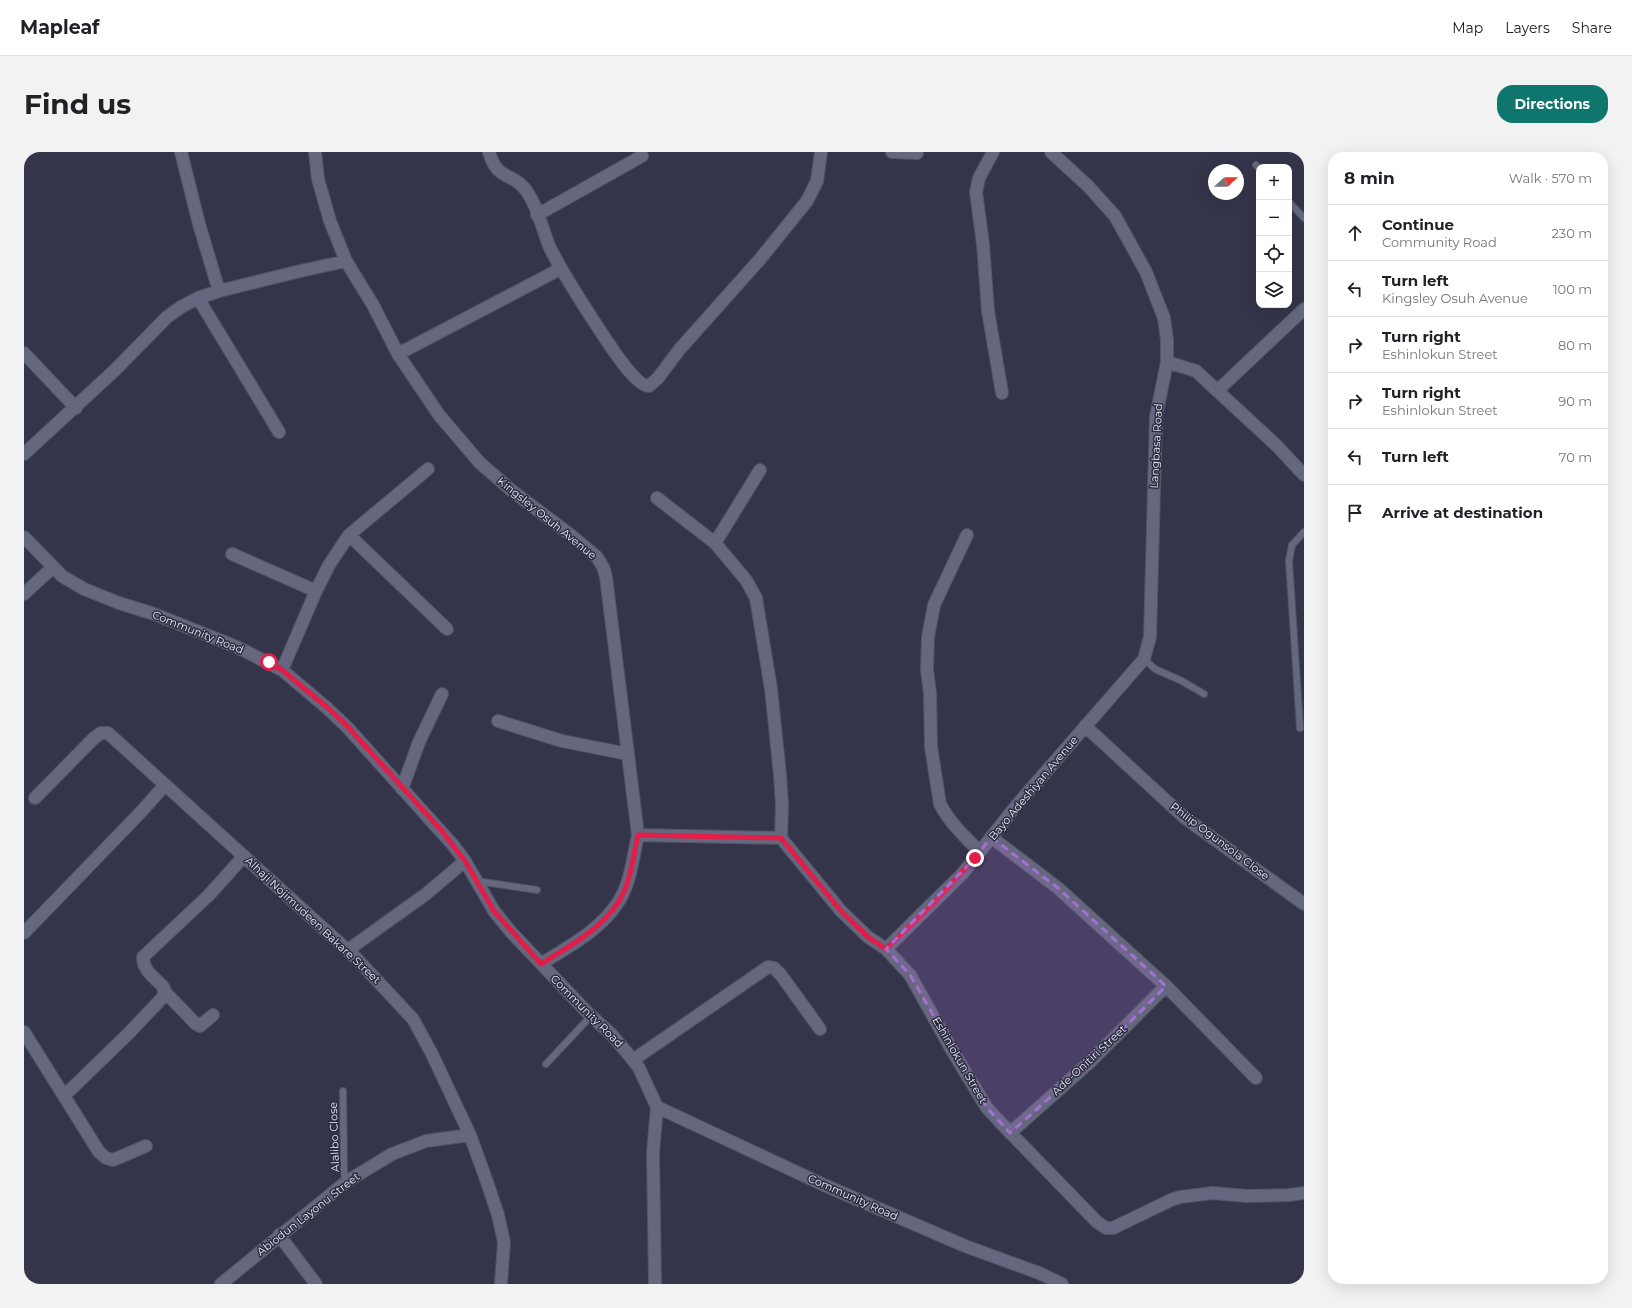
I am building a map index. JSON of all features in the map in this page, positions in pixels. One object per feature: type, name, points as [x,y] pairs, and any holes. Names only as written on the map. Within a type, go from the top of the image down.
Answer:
[{"type":"street","points":[[181,152],[199,224],[219,291]]},
{"type":"street","name":"Kingsley Osuh Avenue","points":[[315,152],[320,186],[330,221],[346,261],[373,305],[398,354],[439,415],[480,463],[511,490],[582,544],[597,557],[603,566],[609,590],[638,835],[629,877],[620,900],[600,923],[582,938],[541,964]]},
{"type":"street","points":[[489,152],[491,160],[496,168],[502,174],[519,183],[525,189],[532,201],[560,269],[606,339],[636,380],[649,386],[658,378],[679,350],[757,263],[807,201],[817,181],[821,152]]},
{"type":"street","points":[[892,152],[917,153]]},
{"type":"street","points":[[993,152],[979,178],[976,192],[988,311],[1002,393]]},
{"type":"street","name":"Langbasa Road","points":[[1051,152],[1088,186],[1115,216],[1146,272],[1164,318],[1167,340],[1167,362],[1156,417],[1150,637],[1144,659]]},
{"type":"street","points":[[537,215],[642,156]]},
{"type":"street","points":[[24,454],[76,408],[168,317],[198,298],[219,291],[346,261]]},
{"type":"street","points":[[398,354],[560,269]]},
{"type":"street","points":[[198,298],[279,432]]},
{"type":"street","points":[[1217,391],[1304,309]]},
{"type":"street","points":[[24,354],[76,408]]},
{"type":"street","points":[[1167,362],[1196,371],[1277,446],[1304,475]]},
{"type":"street","points":[[282,670],[316,591],[329,565],[349,535],[428,469]]},
{"type":"street","points":[[715,543],[760,470]]},
{"type":"street","points":[[638,835],[781,838],[782,805],[771,689],[759,610],[753,590],[715,543],[657,498]]},
{"type":"street","points":[[349,535],[447,629]]},
{"type":"street","points":[[967,535],[934,605],[928,637],[931,747],[940,804],[943,810],[980,852]]},
{"type":"street","name":"Community Road","points":[[24,536],[53,567],[71,582],[84,589],[119,603],[154,614],[236,647],[282,670],[328,708],[347,726],[402,789],[441,830],[465,861],[494,911],[541,964],[591,1016],[612,1035],[633,1060],[657,1107],[824,1185],[951,1240],[1039,1273],[1062,1284]]},
{"type":"street","points":[[232,554],[316,591]]},
{"type":"street","points":[[24,594],[53,567]]},
{"type":"street","name":"Bayo Adeshiyan Avenue","points":[[886,949],[962,874],[1016,806],[1144,659]]},
{"type":"street","points":[[402,789],[419,742],[442,694]]},
{"type":"street","points":[[498,721],[562,741],[628,754]]},
{"type":"street","name":"Philip Ogunsola Close","points":[[1085,726],[1185,818],[1304,904]]},
{"type":"street","name":"Alhaji Nojimudeen Bakare Street","points":[[35,798],[94,738],[103,733],[111,735],[348,950],[413,1019],[432,1054],[470,1135],[490,1189],[502,1229],[504,1242],[501,1284]]},
{"type":"street","points":[[24,933],[140,813],[165,785]]},
{"type":"street","points":[[991,837],[1058,888],[1166,986],[1256,1078]]},
{"type":"street","name":"Eshinlokun Street","points":[[781,838],[841,911],[868,937],[886,949],[910,975],[953,1052],[988,1108],[1010,1133],[1097,1222],[1106,1228],[1113,1228],[1180,1197],[1213,1193],[1247,1196],[1304,1193]]},
{"type":"street","points":[[213,1015],[200,1026],[196,1024],[165,992],[162,985],[147,971],[144,966],[143,957],[209,895],[244,856]]},
{"type":"street","points":[[348,950],[420,899],[465,861]]},
{"type":"street","points":[[633,1060],[768,967],[774,968],[780,975],[820,1029]]},
{"type":"street","name":"Ade-Onitiri Street","points":[[1010,1133],[1090,1062],[1166,986]]},
{"type":"street","points":[[64,1096],[129,1033],[161,999],[165,992]]},
{"type":"street","points":[[24,1032],[95,1146],[106,1158],[113,1160],[146,1146]]},
{"type":"street","points":[[655,1284],[653,1167],[657,1107]]},
{"type":"street","name":"Abiodun Layonu Street","points":[[220,1284],[346,1182],[392,1154],[404,1148],[426,1141],[470,1135]]},
{"type":"street","points":[[280,1235],[316,1284]]},
{"type":"lane","points":[[1292,205],[1304,218]]},
{"type":"lane","points":[[1300,728],[1289,561],[1292,545],[1304,532]]},
{"type":"lane","points":[[1144,659],[1155,669],[1182,680],[1204,694]]},
{"type":"lane","points":[[476,881],[538,890]]},
{"type":"lane","points":[[546,1064],[591,1016]]},
{"type":"lane","name":"Alalibo Close","points":[[343,1091],[344,1172],[346,1182]]},
{"type":"highlighted area","points":[[991,837],[1058,888],[1166,986],[1090,1062],[1010,1133],[987,1108],[910,975],[886,949],[975,858]]},
{"type":"route","points":[[269,662],[282,670],[328,708],[347,726],[402,789],[441,830],[465,861],[494,911],[511,932],[541,964],[582,938],[600,923],[620,900],[629,877],[638,835],[781,838],[826,894],[856,927],[886,949],[934,903],[975,858]]}]
